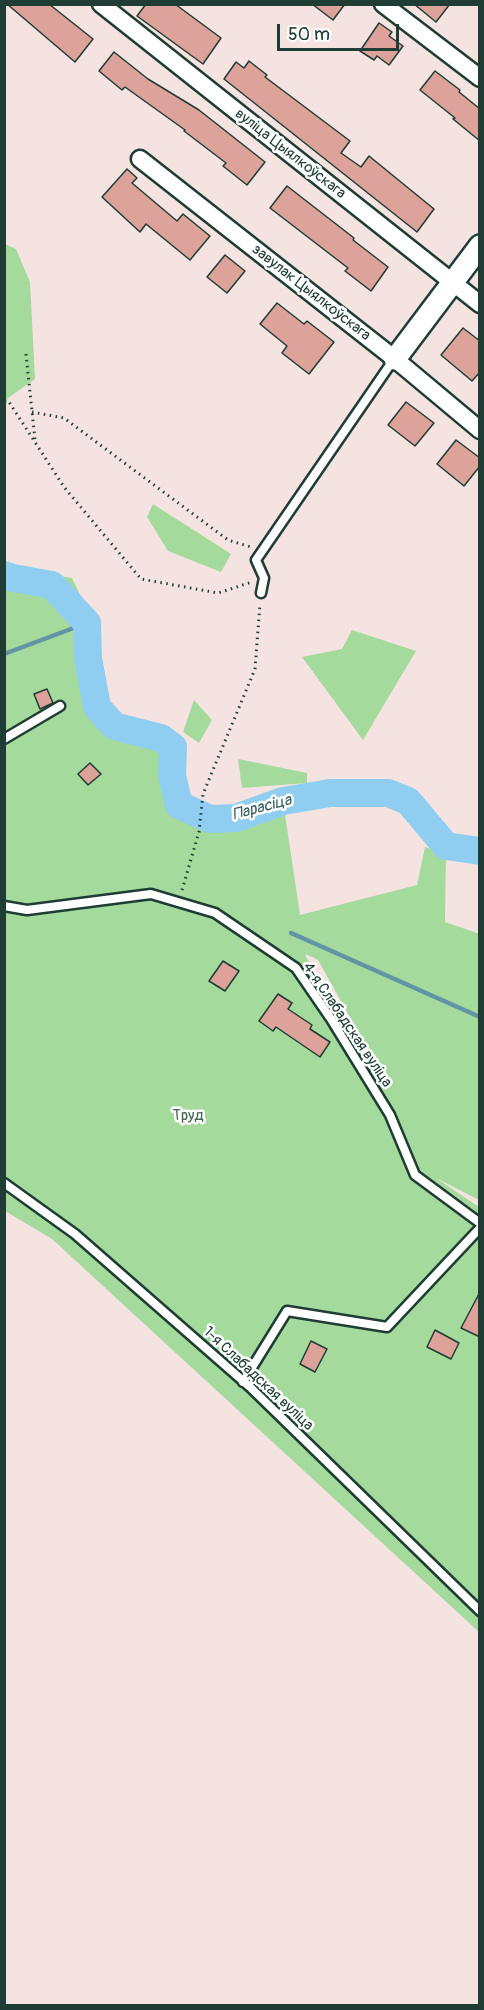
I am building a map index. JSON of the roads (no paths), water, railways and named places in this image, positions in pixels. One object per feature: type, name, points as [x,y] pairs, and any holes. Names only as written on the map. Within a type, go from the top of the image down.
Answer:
[{"type":"street","name":"вуліца Цыялкоўскага","points":[[101,4],[480,304]]},
{"type":"street","points":[[383,4],[480,78]]},
{"type":"street","name":"завулак Цыялкоўскага","points":[[140,159],[395,359],[480,430]]},
{"type":"street","points":[[395,359],[480,246]]},
{"type":"lane","points":[[261,594],[264,578],[256,560],[264,552],[395,359]]},
{"type":"lane","points":[[4,739],[60,706]]},
{"type":"lane","name":"4-я Слабадская вуліца","points":[[4,906],[27,910],[151,894],[215,913],[296,968],[390,1115],[414,1175],[480,1223]]},
{"type":"lane","name":"1-я Слабадская вуліца","points":[[4,1183],[75,1234],[243,1382],[480,1611]]},
{"type":"lane","points":[[243,1382],[287,1311],[387,1327],[480,1228]]},
{"type":"waterway","name":"Парасіца","points":[[4,575],[52,585],[87,623],[88,658],[97,707],[114,726],[161,738],[173,747],[172,776],[179,805],[210,819],[236,818],[283,801],[330,793],[388,793],[408,801],[446,846],[480,851]]},
{"type":"waterway","points":[[4,654],[87,623]]},
{"type":"waterway","points":[[291,933],[480,1017]]},
{"type":"park label","name":"Труд","points":[[188,1116]]}]
